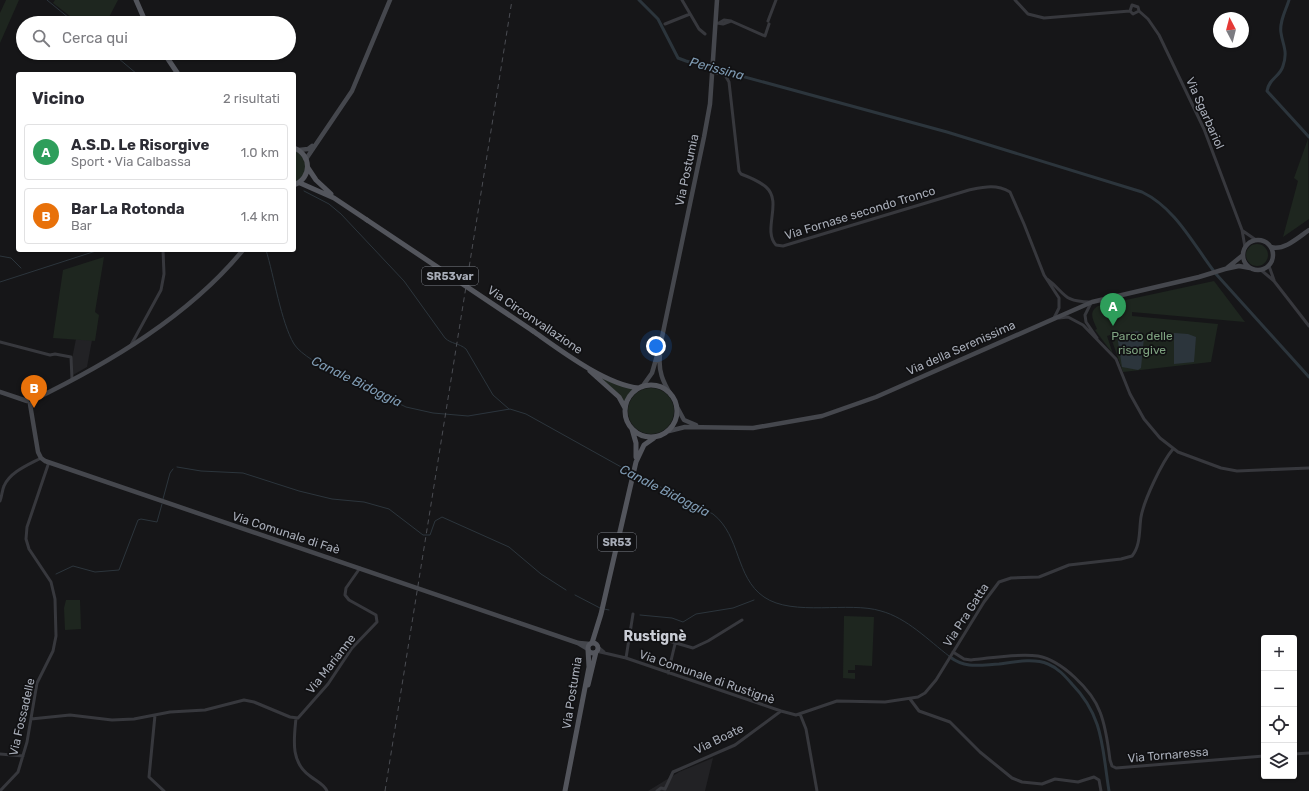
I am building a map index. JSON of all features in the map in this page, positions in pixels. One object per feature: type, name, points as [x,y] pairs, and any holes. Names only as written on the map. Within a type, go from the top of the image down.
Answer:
[{"type":"main road","points":[[136,0],[143,16]]},
{"type":"main road","points":[[306,159],[315,144],[326,131],[354,86],[390,0]]},
{"type":"main road","name":"Via Postumia","points":[[641,387],[652,373],[661,342],[704,137],[710,104],[718,23],[717,0]]},
{"type":"main road","points":[[169,60],[177,72]]},
{"type":"main road","points":[[296,149],[308,149],[315,144]]},
{"type":"main road","name":"SR53var","points":[[296,149],[306,159],[308,168]]},
{"type":"main road","points":[[296,184],[300,183],[308,168]]},
{"type":"main road","name":"Via Circonvallazione","points":[[308,168],[316,180],[334,198]]},
{"type":"main road","name":"Via Circonvallazione","points":[[300,183],[334,198],[585,366],[619,383],[630,387],[641,387]]},
{"type":"main road","points":[[1282,247],[1269,266],[1261,270],[1250,268],[1246,264],[1243,255],[1245,247],[1256,240],[1265,242],[1271,247],[1277,249],[1309,230]]},
{"type":"main road","points":[[1271,247],[1273,259]]},
{"type":"main road","points":[[0,392],[30,402],[131,345],[167,322],[191,303],[225,271],[241,252]]},
{"type":"main road","name":"Via della Serenissima","points":[[1225,269],[1243,255]]},
{"type":"main road","name":"Via della Serenissima","points":[[669,431],[682,427],[753,428],[806,420],[838,412],[876,397],[1092,302],[1200,277],[1225,269],[1239,266],[1250,268]]},
{"type":"main road","name":"Via Postumia","points":[[661,342],[659,361],[660,374],[663,382],[672,395]]},
{"type":"main road","name":"Via Circonvallazione","points":[[585,366],[619,396],[625,410]]},
{"type":"main road","points":[[625,410],[629,398],[641,387],[659,386],[672,395],[681,416],[686,422],[702,427]]},
{"type":"main road","points":[[30,402],[38,452],[41,458]]},
{"type":"main road","points":[[669,431],[676,421],[677,407]]},
{"type":"main road","name":"SR53","points":[[625,410],[626,418],[631,428]]},
{"type":"main road","points":[[631,428],[645,437],[654,438]]},
{"type":"main road","name":"Via Postumia","points":[[631,428],[636,443],[636,462]]},
{"type":"main road","name":"SR53","points":[[654,438],[669,431]]},
{"type":"main road","name":"Via Postumia","points":[[564,791],[593,647],[632,474],[644,445],[654,438]]},
{"type":"main road","name":"Via Comunale di Faè","points":[[41,458],[593,647]]},
{"type":"street","points":[[682,0],[699,30],[704,34]]},
{"type":"street","points":[[718,23],[724,20],[766,36],[776,0]]},
{"type":"street","points":[[1015,0],[1028,14],[1044,18],[1130,11],[1135,14],[1139,11]]},
{"type":"street","points":[[1130,11],[1131,6],[1135,5],[1136,0]]},
{"type":"street","name":"Via Sgarbariol","points":[[1135,5],[1156,29],[1204,129],[1242,230],[1245,247]]},
{"type":"street","points":[[665,24],[690,14]]},
{"type":"street","name":"Via Fornase secondo Tronco","points":[[712,72],[725,75],[729,82],[739,170],[741,174],[766,187],[772,196],[771,232],[776,246],[783,246],[969,190],[985,186],[996,186],[1010,192],[1047,278],[1060,301],[1059,308],[1054,318]]},
{"type":"street","points":[[1242,230],[1256,240]]},
{"type":"street","points":[[131,345],[161,290],[164,274],[163,252]]},
{"type":"street","points":[[1269,266],[1274,281]]},
{"type":"street","points":[[1261,270],[1274,281],[1309,326]]},
{"type":"street","name":"Via Fornase secondo Tronco","points":[[1047,278],[1066,297],[1078,302],[1092,302]]},
{"type":"street","points":[[1092,302],[1085,316],[1086,322],[1097,340]]},
{"type":"street","points":[[1054,318],[1068,317],[1074,320],[1083,326],[1116,358],[1130,394],[1144,419],[1160,438],[1173,449],[1221,468],[1233,471],[1247,472],[1309,468]]},
{"type":"street","points":[[0,342],[50,355],[55,354],[71,357],[72,379]]},
{"type":"street","name":"Via Pra Gatta","points":[[781,711],[796,715],[837,701],[876,703],[910,699],[925,694],[994,588],[1005,579],[1039,577],[1069,566],[1121,559],[1132,556],[1137,547],[1141,517],[1145,503],[1167,456],[1173,449]]},
{"type":"street","points":[[0,501],[3,487],[8,479],[15,472],[41,458]]},
{"type":"street","name":"Via Fossadelle","points":[[0,791],[18,772],[23,756],[37,683],[53,651],[56,636],[55,599],[51,582],[29,549],[26,539],[27,527],[49,462]]},
{"type":"street","name":"Via Marianne","points":[[296,718],[308,708],[331,679],[352,648],[377,622],[376,615],[349,600],[345,595],[346,588],[360,568]]},
{"type":"street","points":[[626,658],[633,614]]},
{"type":"street","points":[[630,634],[659,638],[691,648],[696,647],[742,620]]},
{"type":"street","points":[[668,673],[675,644]]},
{"type":"street","name":"Via Comunale di Rustignè","points":[[593,647],[781,711]]},
{"type":"street","name":"Via Tornaressa","points":[[952,653],[964,659],[971,660],[1027,655],[1049,658],[1060,664],[1090,695],[1100,710],[1104,722],[1110,760],[1112,766],[1116,768],[1261,756]]},
{"type":"street","points":[[910,699],[919,711],[950,722],[980,752],[1012,778],[1022,782],[1042,784],[1055,779],[1078,782],[1094,777],[1099,780],[1101,791]]},
{"type":"street","points":[[30,718],[70,715],[123,720],[155,714],[205,710],[239,701],[249,700],[282,715],[296,718],[294,727],[295,757],[308,775],[323,785],[327,791]]},
{"type":"street","name":"Via Boate","points":[[665,789],[673,772],[678,768],[735,744],[781,711]]},
{"type":"street","points":[[155,714],[149,777],[164,791]]},
{"type":"street","points":[[800,714],[806,729],[817,791]]},
{"type":"street","points":[[1297,754],[1309,753]]},
{"type":"street","points":[[0,754],[23,756]]},
{"type":"street","points":[[657,791],[659,788],[665,789]]},
{"type":"shaded area","points":[[1137,331],[1142,333],[1144,337],[1141,368],[1138,370],[1122,367],[1117,335]]},
{"type":"shaded area","points":[[1174,333],[1188,334],[1196,337],[1194,362],[1174,364]]},
{"type":"shaded area","points":[[76,339],[92,340],[87,367],[73,375],[72,359]]},
{"type":"shaded area","points":[[713,758],[705,791],[648,791],[679,772]]},
{"type":"green space","points":[[6,0],[19,0],[0,43],[0,13]]},
{"type":"green space","points":[[55,0],[118,0],[110,16],[70,16],[53,3]]},
{"type":"green space","points":[[1308,139],[1309,219],[1283,237],[1298,181],[1294,178]]},
{"type":"green space","points":[[296,151],[305,162],[306,166],[303,175],[296,181]]},
{"type":"green space","points":[[1257,244],[1265,247],[1268,255],[1265,263],[1257,266],[1249,263],[1246,255],[1249,247]]},
{"type":"green space","points":[[104,257],[95,312],[99,315],[95,341],[53,338],[63,270]]},
{"type":"green space","name":"Parco delle risorgive","points":[[1214,281],[1245,322],[1132,312],[1132,316],[1218,324],[1211,362],[1123,372],[1110,335],[1107,336],[1113,354],[1095,330],[1097,329],[1092,314],[1098,306]]},
{"type":"green space","points":[[594,372],[634,389],[627,396],[624,402]]},
{"type":"green space","points":[[656,388],[668,394],[673,402],[673,420],[668,428],[660,433],[646,434],[634,428],[629,420],[628,406],[634,394],[642,389]]},
{"type":"green space","points":[[66,600],[80,600],[81,629],[65,630],[64,608]]},
{"type":"green space","points":[[844,616],[874,617],[872,666],[855,665],[855,670],[848,670],[848,673],[855,673],[855,679],[843,678]]},
{"type":"waterway","points":[[47,0],[66,16]]},
{"type":"waterway","name":"Perissina","points":[[639,0],[658,19],[678,58],[947,132],[1142,192],[1154,199],[1173,216],[1182,226],[1213,270]]},
{"type":"waterway","points":[[1289,0],[1282,20],[1281,29],[1285,52],[1282,70],[1272,80],[1267,91],[1309,137]]},
{"type":"waterway","points":[[120,60],[135,72]]},
{"type":"waterway","points":[[304,191],[329,204],[341,214],[404,281],[445,338],[466,349],[493,395],[509,409]]},
{"type":"waterway","name":"Canale Bidoggia","points":[[0,282],[93,252]]},
{"type":"waterway","name":"Canale Bidoggia","points":[[267,252],[289,335],[301,352],[313,361],[328,370],[406,407],[433,413],[468,416],[510,409],[526,414],[632,473]]},
{"type":"waterway","points":[[0,256],[11,258],[21,268]]},
{"type":"waterway","points":[[1216,274],[1309,377]]},
{"type":"waterway","points":[[177,467],[201,471],[243,473],[299,491],[332,499],[364,502],[389,509],[423,535],[430,535],[435,521],[442,517],[509,547],[541,574],[566,590]]},
{"type":"waterway","points":[[163,499],[170,473],[173,469]]},
{"type":"waterway","name":"Canale Bidoggia","points":[[635,474],[713,514],[729,533],[748,579],[755,589],[764,597],[776,603],[790,606],[805,608],[868,608],[891,614],[908,624],[949,656]]},
{"type":"waterway","points":[[56,574],[73,566],[95,572],[119,570],[138,520],[141,519],[157,522],[162,504]]},
{"type":"waterway","points":[[575,595],[600,608]]},
{"type":"waterway","points":[[640,615],[672,618],[683,622],[696,614],[733,608],[754,600]]},
{"type":"waterway","points":[[604,609],[609,610]]},
{"type":"waterway","name":"Canale Bidoggia","points":[[950,657],[956,661],[968,665],[1037,661],[1048,664],[1058,670],[1082,696],[1096,721],[1103,747],[1109,791]]},
{"type":"railway","points":[[385,791],[512,0]]},
{"type":"place","name":"A.S.D. Le Risorgive","points":[[1113,326]]},
{"type":"place","name":"Bar La Rotonda","points":[[34,408]]},
{"type":"district","name":"Rustignè","points":[[655,636]]}]
